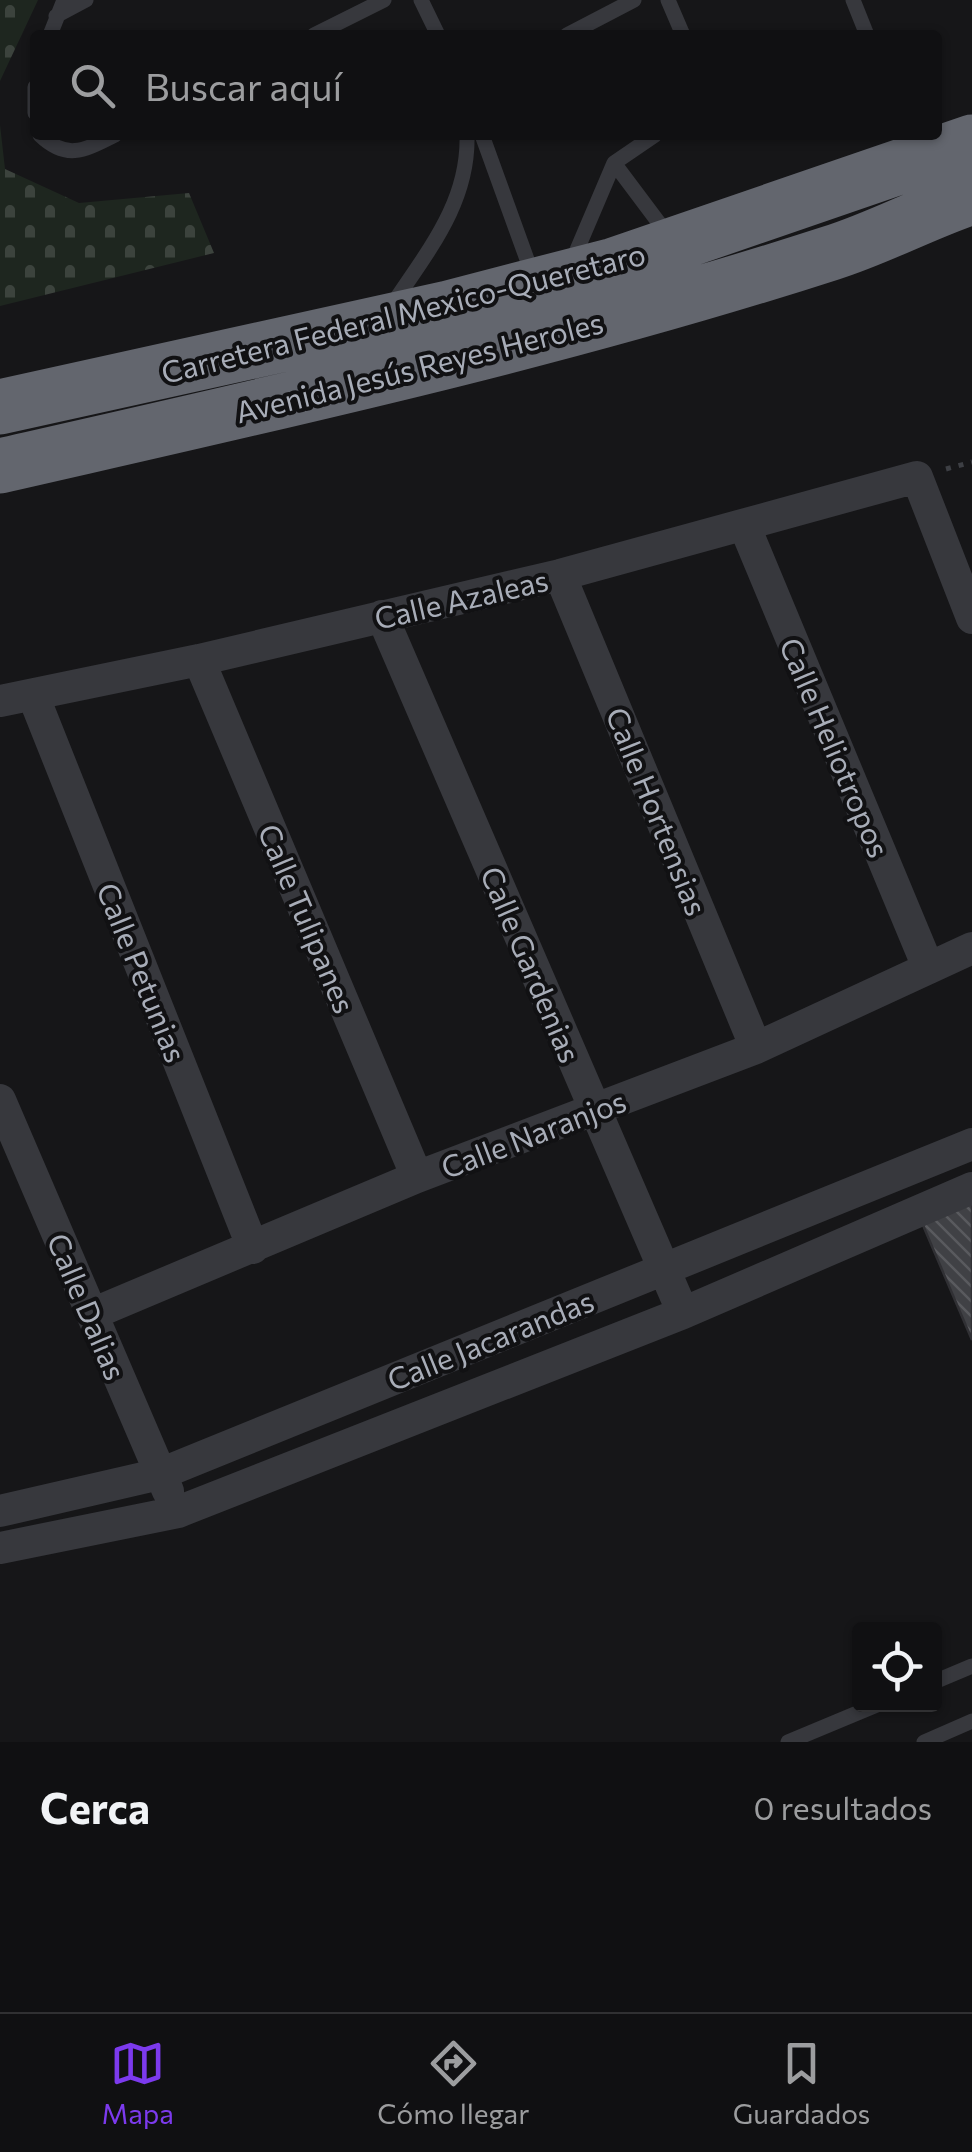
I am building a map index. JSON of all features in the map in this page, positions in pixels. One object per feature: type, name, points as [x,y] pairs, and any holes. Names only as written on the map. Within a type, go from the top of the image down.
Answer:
[{"type":"highway","name":"Carretera Federal Mexico-Queretaro","points":[[0,407],[551,281],[675,245],[916,154],[972,142]]},
{"type":"highway","points":[[835,252],[972,198]]},
{"type":"highway","points":[[835,252],[972,232]]},
{"type":"highway","name":"Avenida Jesús Reyes Heroles","points":[[0,466],[426,368],[835,252]]},
{"type":"street","name":"Calle Azaleas","points":[[0,701],[200,660],[560,575],[917,477],[972,618]]},
{"type":"street","name":"Calle Heliotropos","points":[[745,527],[928,967]]},
{"type":"street","name":"Calle Hortensias","points":[[560,575],[756,1048]]},
{"type":"street","name":"Calle Gardenias","points":[[382,616],[682,1313]]},
{"type":"street","name":"Calle Tulipanes","points":[[200,660],[416,1177]]},
{"type":"street","name":"Calle Petunias","points":[[33,695],[253,1248]]},
{"type":"street","name":"Calle Naranjos","points":[[92,1314],[416,1177],[756,1048],[972,948]]},
{"type":"street","name":"Calle Dalias","points":[[0,1100],[178,1512]]},
{"type":"street","name":"Calle Jacarandas","points":[[0,1511],[160,1474],[972,1144]]},
{"type":"street","name":"Calle Jacarandas","points":[[0,1548],[178,1512],[682,1313],[972,1188]]},
{"type":"lane","points":[[52,30],[64,0]]},
{"type":"lane","points":[[56,16],[86,0]]},
{"type":"lane","points":[[324,30],[384,0]]},
{"type":"lane","points":[[421,0],[436,30]]},
{"type":"lane","points":[[577,30],[634,0]]},
{"type":"lane","points":[[668,0],[681,30]]},
{"type":"lane","points":[[853,0],[865,30]]},
{"type":"lane","points":[[45,140],[54,149],[78,154],[105,140]]},
{"type":"lane","points":[[380,323],[452,215],[468,162],[467,140]]},
{"type":"lane","points":[[484,140],[551,281]]},
{"type":"lane","points":[[551,281],[614,162],[647,140]]},
{"type":"lane","points":[[614,162],[675,245]]},
{"type":"lane","points":[[942,1679],[972,1666]]},
{"type":"lane","points":[[788,1742],[860,1712]]},
{"type":"lane","points":[[924,1742],[972,1721]]},
{"type":"green space","points":[[0,0],[38,0],[0,81]]},
{"type":"green space","points":[[0,125],[5,169],[79,203],[189,193],[214,253],[0,306]]},
{"type":"building","points":[[972,1193],[972,1340],[919,1216]]}]
